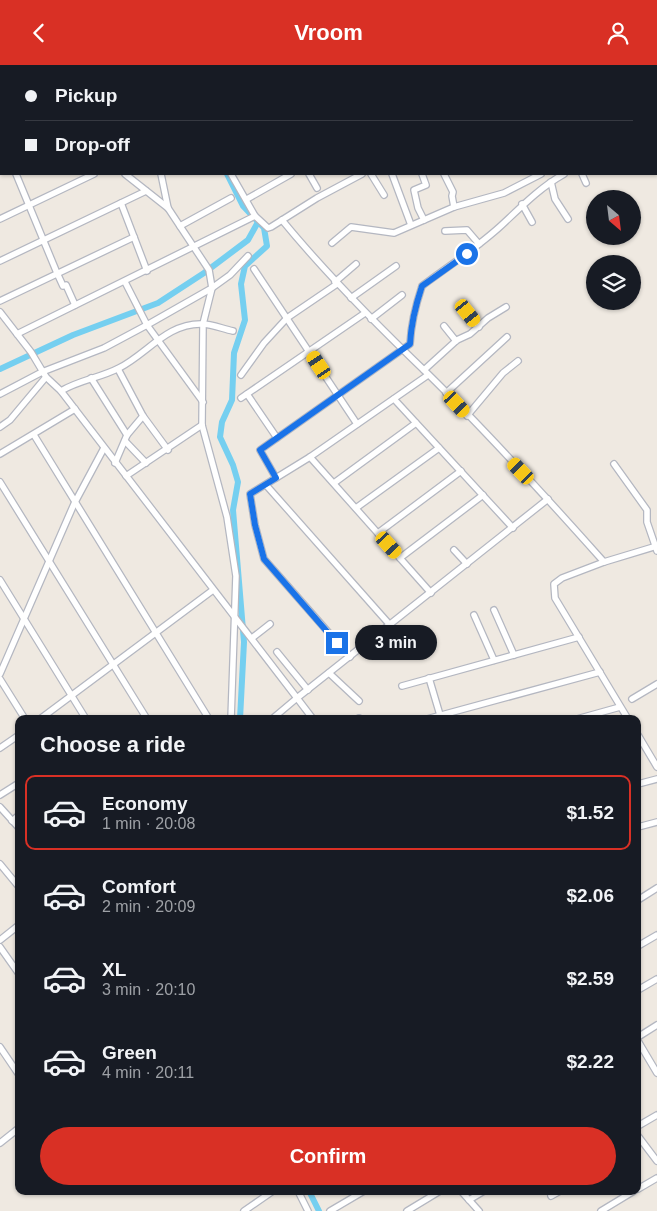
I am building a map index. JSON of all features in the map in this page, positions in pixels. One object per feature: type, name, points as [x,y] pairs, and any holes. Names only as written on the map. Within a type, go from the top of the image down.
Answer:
[{"type":"street","points":[[16,175],[57,273],[64,286],[66,285],[75,305]]},
{"type":"street","points":[[0,219],[92,175]]},
{"type":"street","points":[[125,175],[168,208],[207,268],[212,288],[203,324],[202,425],[227,517],[236,576],[233,615],[231,715]]},
{"type":"street","points":[[161,175],[168,208]]},
{"type":"street","points":[[232,175],[255,216],[269,228],[360,175]]},
{"type":"street","points":[[247,199],[289,175]]},
{"type":"street","points":[[310,175],[317,188]]},
{"type":"street","points":[[372,175],[384,195]]},
{"type":"street","points":[[392,175],[411,225]]},
{"type":"street","points":[[422,175],[426,185],[414,190],[418,208],[424,220]]},
{"type":"street","points":[[444,175],[453,192],[454,207]]},
{"type":"street","points":[[332,243],[351,227],[392,233],[454,207],[504,193],[539,175]]},
{"type":"street","points":[[276,478],[260,450],[410,344],[411,325],[422,286],[504,223],[522,204],[560,175]]},
{"type":"street","points":[[582,175],[586,183]]},
{"type":"street","points":[[551,183],[555,199],[568,219]]},
{"type":"street","points":[[0,261],[146,191]]},
{"type":"street","points":[[180,226],[230,198]]},
{"type":"street","points":[[121,203],[147,271]]},
{"type":"street","points":[[522,204],[532,222]]},
{"type":"street","points":[[17,334],[255,216]]},
{"type":"street","points":[[282,220],[336,283],[403,349],[548,499],[604,562]]},
{"type":"street","points":[[445,231],[467,230],[479,243]]},
{"type":"street","points":[[0,301],[134,237]]},
{"type":"street","points":[[0,395],[104,348],[147,325],[212,288],[230,275],[248,256]]},
{"type":"street","points":[[241,375],[264,343],[287,318],[336,283],[356,264]]},
{"type":"street","points":[[351,298],[396,266]]},
{"type":"street","points":[[254,269],[357,424]]},
{"type":"street","points":[[125,282],[147,325],[203,402]]},
{"type":"street","points":[[372,319],[402,295]]},
{"type":"street","points":[[350,657],[264,559],[255,525],[250,494],[310,457],[394,399],[426,373],[456,341],[506,307]]},
{"type":"street","points":[[0,312],[33,354],[44,374],[62,391],[310,715]]},
{"type":"street","points":[[242,398],[365,313]]},
{"type":"street","points":[[468,313],[479,327]]},
{"type":"street","points":[[62,391],[74,383],[118,369],[139,356],[159,339],[181,326],[203,324],[233,331]]},
{"type":"street","points":[[444,326],[456,341]]},
{"type":"street","points":[[446,393],[508,337]]},
{"type":"street","points":[[467,416],[503,373],[518,361]]},
{"type":"street","points":[[118,369],[143,416],[168,449]]},
{"type":"street","points":[[0,427],[10,420],[44,374]]},
{"type":"street","points":[[91,378],[126,438],[146,463]]},
{"type":"street","points":[[248,394],[277,438]]},
{"type":"street","points":[[394,399],[513,528]]},
{"type":"street","points":[[0,454],[76,409]]},
{"type":"street","points":[[116,463],[126,438],[143,416]]},
{"type":"street","points":[[334,483],[416,423]]},
{"type":"street","points":[[126,476],[202,425]]},
{"type":"street","points":[[34,435],[74,504],[207,715]]},
{"type":"street","points":[[0,674],[51,561],[74,504],[104,448]]},
{"type":"street","points":[[356,508],[439,448]]},
{"type":"street","points":[[310,457],[431,593]]},
{"type":"street","points":[[614,464],[647,510],[647,522],[656,548],[604,562],[562,578],[554,585],[555,598],[625,715]]},
{"type":"street","points":[[378,533],[461,471]]},
{"type":"street","points":[[0,482],[146,715]]},
{"type":"street","points":[[266,485],[390,625]]},
{"type":"street","points":[[400,558],[482,495]]},
{"type":"street","points":[[277,715],[548,499]]},
{"type":"street","points":[[454,549],[467,564]]},
{"type":"street","points":[[0,580],[84,715]]},
{"type":"street","points":[[45,715],[213,589]]},
{"type":"street","points":[[494,609],[514,655]]},
{"type":"street","points":[[474,615],[494,660]]},
{"type":"street","points":[[252,639],[270,624]]},
{"type":"street","points":[[402,686],[579,637]]},
{"type":"street","points":[[277,652],[308,690]]},
{"type":"street","points":[[455,715],[600,672]]},
{"type":"street","points":[[329,673],[359,701]]},
{"type":"street","points":[[429,678],[440,715]]},
{"type":"street","points":[[0,679],[22,715]]},
{"type":"street","points":[[632,699],[657,684]]},
{"type":"street","points":[[591,715],[620,707]]},
{"type":"street","points":[[0,748],[15,738]]},
{"type":"street","points":[[641,744],[657,767]]},
{"type":"street","points":[[641,783],[657,779]]},
{"type":"street","points":[[0,795],[15,786]]},
{"type":"street","points":[[0,807],[15,824]]},
{"type":"street","points":[[641,826],[657,821]]},
{"type":"street","points":[[0,864],[15,882]]},
{"type":"street","points":[[641,898],[657,888]]},
{"type":"street","points":[[0,940],[15,928]]},
{"type":"street","points":[[641,944],[657,935]]},
{"type":"street","points":[[0,947],[15,969]]},
{"type":"street","points":[[641,988],[657,979]]},
{"type":"street","points":[[641,1035],[657,1025]]},
{"type":"street","points":[[641,1046],[657,1072]]},
{"type":"street","points":[[0,1047],[15,1069]]},
{"type":"street","points":[[641,1124],[657,1115]]},
{"type":"street","points":[[0,1142],[15,1131]]},
{"type":"street","points":[[641,1145],[657,1161]]},
{"type":"street","points":[[641,1187],[657,1178]]},
{"type":"street","points":[[244,1211],[267,1195]]},
{"type":"street","points":[[300,1195],[308,1211]]},
{"type":"street","points":[[330,1211],[357,1195]]},
{"type":"street","points":[[407,1211],[433,1195]]},
{"type":"street","points":[[465,1195],[479,1211]]},
{"type":"street","points":[[469,1200],[477,1195]]},
{"type":"street","points":[[601,1211],[627,1195]]},
{"type":"waterway","points":[[228,175],[243,206],[264,228],[267,246],[245,266],[241,284],[245,320],[234,353],[232,400],[222,422],[220,437],[233,465],[238,482],[233,510],[244,642],[240,715]]},
{"type":"waterway","points":[[0,369],[73,335],[158,303],[204,273],[248,240],[258,222]]},
{"type":"waterway","points":[[311,1195],[319,1211]]},
{"type":"route","points":[[337,643],[264,559],[255,525],[250,494],[276,478],[260,450],[410,344],[411,325],[422,286],[467,254]]}]
